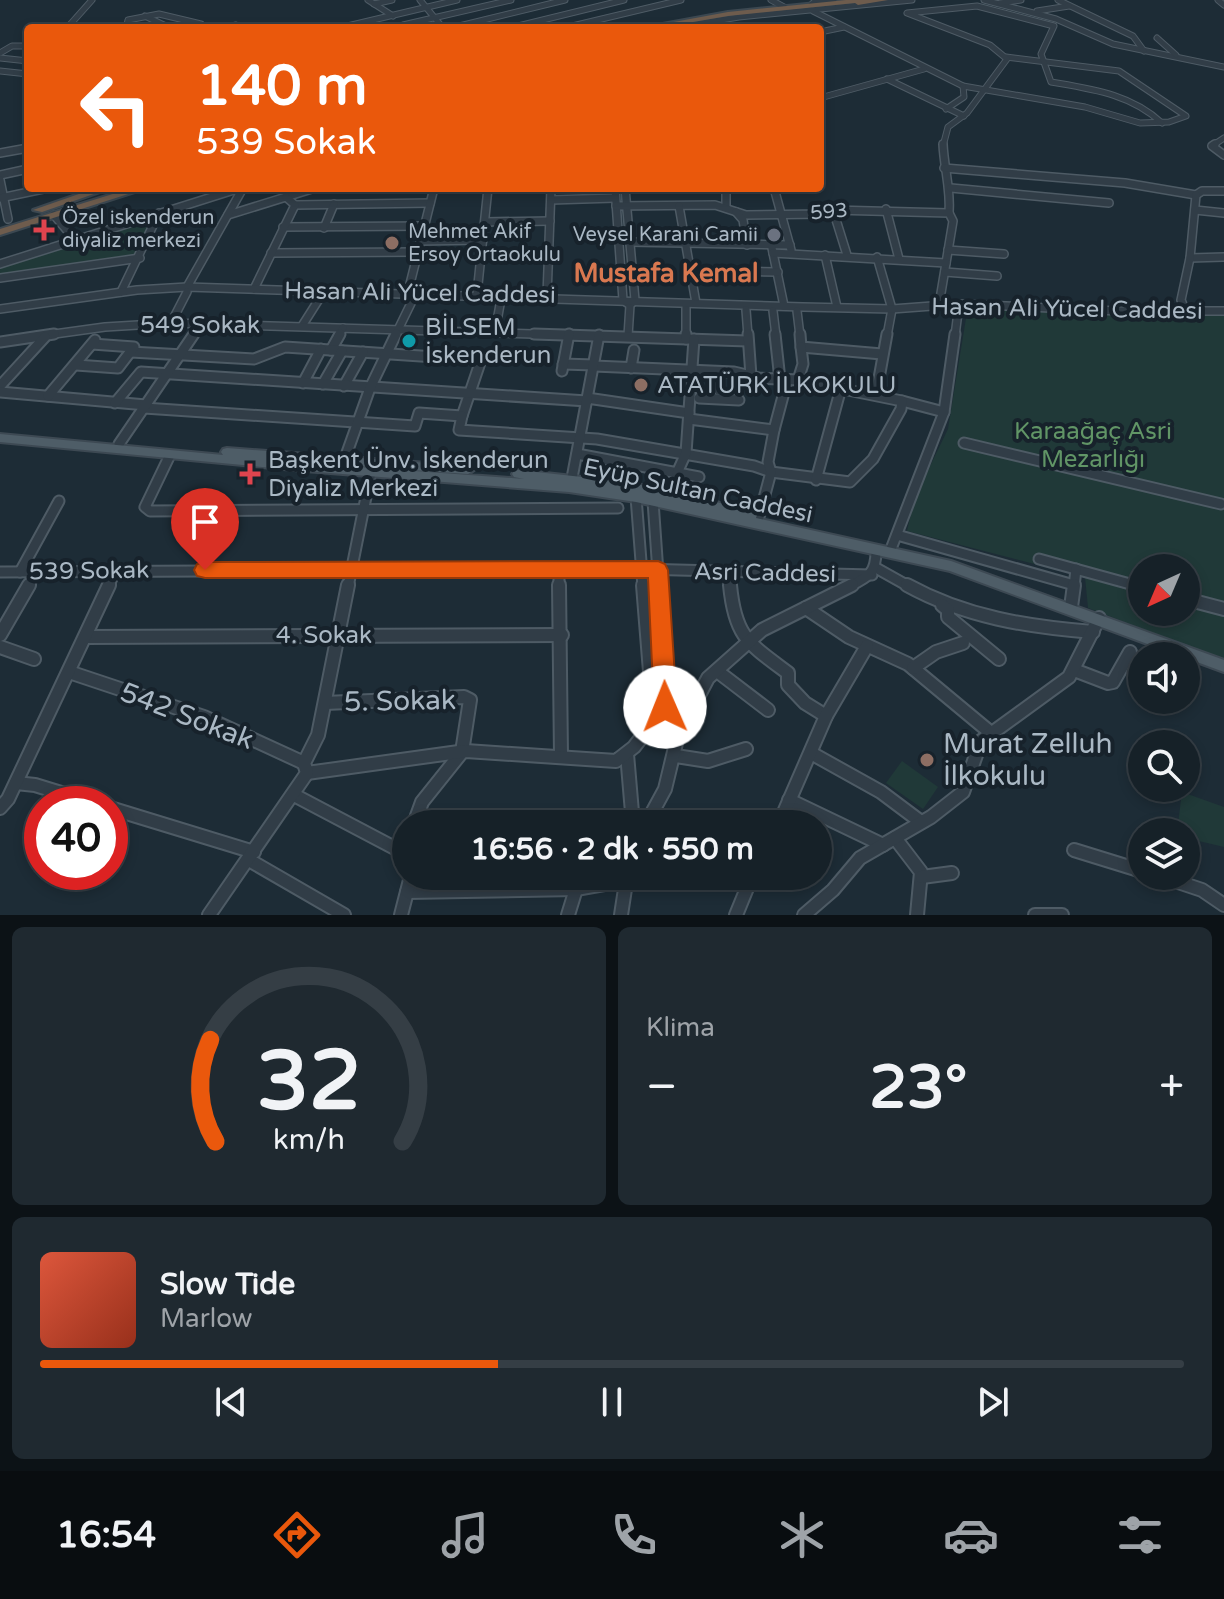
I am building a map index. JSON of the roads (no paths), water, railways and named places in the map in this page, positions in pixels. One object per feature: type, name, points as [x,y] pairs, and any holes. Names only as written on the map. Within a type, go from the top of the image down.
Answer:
[{"type":"highway","points":[[686,24],[884,0]]},
{"type":"highway","points":[[673,24],[837,1],[860,3]]},
{"type":"highway","points":[[2,224],[94,192]]},
{"type":"highway","points":[[2,224],[109,192]]},
{"type":"highway","points":[[2,224],[54,215],[129,192]]},
{"type":"main road","name":"Eyüp Sultan Caddesi","points":[[0,438],[569,487],[636,497],[966,571],[1071,607],[1096,625],[1224,666]]},
{"type":"main road","points":[[19,440],[36,438],[572,478],[628,487],[759,517],[909,556]]},
{"type":"street","points":[[71,24],[92,0]]},
{"type":"street","points":[[371,2],[392,0]]},
{"type":"street","points":[[420,0],[440,24]]},
{"type":"street","points":[[361,24],[460,0],[502,24]]},
{"type":"street","points":[[412,24],[511,0]]},
{"type":"street","points":[[524,0],[536,7]]},
{"type":"street","points":[[466,24],[561,0],[597,18],[601,24]]},
{"type":"street","points":[[600,0],[623,14]]},
{"type":"street","points":[[525,24],[624,0]]},
{"type":"street","points":[[577,24],[679,0]]},
{"type":"street","points":[[771,0],[786,8]]},
{"type":"street","points":[[696,24],[812,5],[912,0]]},
{"type":"street","points":[[984,0],[1060,20],[1110,43],[1224,68]]},
{"type":"street","points":[[996,4],[1021,0]]},
{"type":"street","points":[[1058,0],[1133,36],[1144,51]]},
{"type":"street","points":[[1218,0],[1224,5]]},
{"type":"street","points":[[837,1],[860,3]]},
{"type":"street","points":[[371,2],[403,24]]},
{"type":"street","points":[[812,5],[924,69],[963,86],[1085,107],[1131,121],[1162,123],[1186,116],[1122,72],[1039,60],[1006,57],[990,45],[907,13],[977,6],[1054,26],[1039,60],[1054,84],[1104,91],[1145,107],[1162,123]]},
{"type":"street","points":[[1029,12],[1069,6]]},
{"type":"street","points":[[127,24],[128,20],[159,14],[201,24]]},
{"type":"street","points":[[145,16],[162,24]]},
{"type":"street","points":[[184,21],[188,24]]},
{"type":"street","points":[[824,31],[845,26]]},
{"type":"street","points":[[1157,38],[1179,57]]},
{"type":"street","points":[[0,55],[12,46],[24,46]]},
{"type":"street","points":[[0,55],[24,60]]},
{"type":"street","points":[[1162,55],[1224,68]]},
{"type":"street","points":[[939,305],[953,221],[949,213],[951,188],[944,168],[943,143],[948,127],[964,116],[985,92],[1006,57]]},
{"type":"street","points":[[824,97],[924,69]]},
{"type":"street","points":[[0,71],[24,72]]},
{"type":"street","points":[[887,79],[964,116]]},
{"type":"street","points":[[946,109],[964,97],[963,86]]},
{"type":"street","points":[[1224,138],[1212,144],[1224,155]]},
{"type":"street","points":[[0,153],[24,149]]},
{"type":"street","points":[[944,168],[1125,183],[1196,195],[1202,191],[1224,191]]},
{"type":"street","points":[[2,224],[0,177],[24,170]]},
{"type":"street","points":[[1062,178],[1069,190],[1066,199]]},
{"type":"street","points":[[951,188],[1109,203]]},
{"type":"street","points":[[2,198],[30,192]]},
{"type":"street","points":[[0,264],[228,192]]},
{"type":"street","points":[[171,323],[185,289],[236,192]]},
{"type":"street","points":[[185,289],[228,215],[237,192]]},
{"type":"street","points":[[228,215],[302,192]]},
{"type":"street","points":[[344,461],[370,388],[401,329],[433,192]]},
{"type":"street","points":[[477,294],[488,192]]},
{"type":"street","points":[[547,296],[551,192]]},
{"type":"street","points":[[615,192],[630,301]]},
{"type":"street","points":[[625,192],[630,242],[628,336]]},
{"type":"street","points":[[726,192],[726,207]]},
{"type":"street","points":[[775,192],[791,249]]},
{"type":"street","points":[[347,204],[352,194]]},
{"type":"street","points":[[1186,312],[1181,300],[1190,258],[1196,195]]},
{"type":"street","points":[[286,197],[295,205],[430,203]]},
{"type":"street","name":"593","points":[[551,200],[616,202],[626,206],[726,207],[736,212],[782,214],[886,209],[949,213]]},
{"type":"street","points":[[324,228],[334,204]]},
{"type":"street","points":[[254,289],[295,205]]},
{"type":"street","points":[[679,206],[696,303]]},
{"type":"street","points":[[886,209],[899,259]]},
{"type":"street","points":[[833,210],[847,255]]},
{"type":"street","points":[[1195,210],[1224,213]]},
{"type":"street","points":[[736,212],[743,220],[747,245]]},
{"type":"street","points":[[121,292],[159,213]]},
{"type":"street","points":[[54,215],[76,241]]},
{"type":"street","points":[[485,222],[550,221]]},
{"type":"street","points":[[283,227],[424,226]]},
{"type":"street","points":[[420,241],[483,240]]},
{"type":"street","points":[[630,242],[747,245],[825,255],[899,259],[997,276]]},
{"type":"street","points":[[661,242],[662,254]]},
{"type":"street","points":[[772,249],[784,306]]},
{"type":"street","points":[[948,250],[1004,254]]},
{"type":"street","points":[[271,253],[418,252]]},
{"type":"street","points":[[825,255],[837,307]]},
{"type":"street","points":[[876,395],[892,309],[877,257]]},
{"type":"street","points":[[1190,258],[1224,257]]},
{"type":"street","points":[[0,278],[140,258]]},
{"type":"street","points":[[691,270],[778,272]]},
{"type":"street","points":[[0,312],[185,289],[321,296],[411,295],[630,301],[773,311],[892,309]]},
{"type":"street","name":"Hasan Ali Yücel Caddesi","points":[[0,312],[121,292],[185,289],[477,294],[892,309],[959,304],[1224,311]]},
{"type":"street","points":[[302,326],[321,296]]},
{"type":"street","points":[[495,332],[501,299]]},
{"type":"street","points":[[891,549],[944,412],[959,304]]},
{"type":"street","points":[[677,473],[686,453],[693,371],[686,307]]},
{"type":"street","points":[[746,310],[751,376]]},
{"type":"street","points":[[759,517],[771,472],[768,462],[784,380],[773,311]]},
{"type":"street","points":[[797,311],[803,364],[798,380]]},
{"type":"street","name":"549 Sokak","points":[[0,342],[105,327],[171,323],[748,341]]},
{"type":"street","points":[[119,444],[201,324]]},
{"type":"street","points":[[48,396],[105,327]]},
{"type":"street","points":[[303,383],[343,328]]},
{"type":"street","points":[[569,334],[563,368],[631,366],[798,380],[944,412]]},
{"type":"street","points":[[572,478],[599,335]]},
{"type":"street","points":[[0,386],[45,337]]},
{"type":"street","points":[[76,365],[118,368],[134,347],[92,344]]},
{"type":"street","points":[[131,352],[254,359],[265,358],[277,348],[285,347],[479,359],[482,362],[459,430],[580,437],[686,453],[816,480],[850,482],[861,476],[901,409],[902,401]]},
{"type":"street","points":[[801,347],[882,354]]},
{"type":"street","points":[[631,366],[634,350]]},
{"type":"street","points":[[323,384],[342,351]]},
{"type":"street","points":[[344,386],[363,352]]},
{"type":"street","points":[[631,366],[647,364]]},
{"type":"street","points":[[115,403],[141,372],[168,373],[370,388],[587,399],[774,430]]},
{"type":"street","points":[[717,421],[719,372]]},
{"type":"street","points":[[816,480],[841,388]]},
{"type":"street","points":[[0,392],[145,407],[415,426],[419,413],[462,416]]},
{"type":"street","points":[[699,398],[719,394],[739,400]]},
{"type":"street","points":[[964,443],[1221,504]]},
{"type":"street","points":[[577,454],[699,477]]},
{"type":"street","points":[[170,455],[145,507],[150,511],[618,508]]},
{"type":"street","points":[[209,915],[294,795],[306,768],[318,735],[361,509],[371,472]]},
{"type":"street","points":[[636,497],[640,569],[656,720],[678,735]]},
{"type":"street","points":[[20,572],[59,501]]},
{"type":"street","points":[[306,768],[462,752],[612,761],[627,754],[664,713],[666,698],[653,501]]},
{"type":"street","points":[[897,535],[1074,585]]},
{"type":"street","points":[[874,572],[876,551]]},
{"type":"street","points":[[1039,559],[1128,583]]},
{"type":"street","points":[[1071,607],[1076,569]]},
{"type":"street","points":[[0,808],[16,783],[116,570]]},
{"type":"street","points":[[559,570],[561,756]]},
{"type":"street","name":"539 Sokak","points":[[0,572],[658,570]]},
{"type":"street","name":"Asri Caddesi","points":[[658,570],[729,574],[874,572]]},
{"type":"street","points":[[0,635],[36,572]]},
{"type":"street","points":[[804,915],[833,890],[851,866],[963,792],[981,741],[1066,680],[1096,625],[1027,627],[938,602],[874,572]]},
{"type":"street","points":[[654,810],[676,756],[678,735],[699,692],[717,671],[769,626],[874,572]]},
{"type":"street","points":[[729,574],[733,614],[747,642],[788,673],[788,685],[793,692],[826,716]]},
{"type":"street","points":[[938,602],[948,610],[948,617],[999,659]]},
{"type":"street","points":[[1200,603],[1224,609]]},
{"type":"street","points":[[806,608],[867,646],[897,657],[991,733]]},
{"type":"street","name":"4. Sokak","points":[[86,637],[562,635]]},
{"type":"street","points":[[913,668],[936,652],[963,643]]},
{"type":"street","points":[[785,810],[826,716],[867,646]]},
{"type":"street","points":[[0,647],[34,659]]},
{"type":"street","points":[[1074,670],[1108,683],[1113,682],[1128,656]]},
{"type":"street","points":[[717,671],[768,710]]},
{"type":"street","name":"542 Sokak","points":[[69,672],[204,717],[306,768]]},
{"type":"street","name":"5. Sokak","points":[[325,703],[464,697],[470,700],[470,707],[462,752]]},
{"type":"street","points":[[676,756],[708,761],[746,749]]},
{"type":"street","points":[[419,810],[422,802],[462,752]]},
{"type":"street","points":[[811,753],[881,792],[921,822]]},
{"type":"street","points":[[627,754],[632,810]]},
{"type":"street","points":[[16,783],[38,786]]},
{"type":"street","points":[[294,795],[392,847]]},
{"type":"street","points":[[789,800],[889,841],[921,872],[917,915]]},
{"type":"street","points":[[128,814],[252,856],[344,915]]},
{"type":"street","points":[[1074,850],[1128,867]]},
{"type":"street","points":[[922,877],[952,873]]},
{"type":"street","points":[[1200,888],[1224,905]]},
{"type":"street","points":[[401,915],[407,892],[520,890]]},
{"type":"street","points":[[568,915],[576,890]]},
{"type":"street","points":[[621,915],[625,890]]},
{"type":"street","points":[[736,915],[746,890]]},
{"type":"street","points":[[1035,915],[1062,915]]},
{"type":"place","name":"Özel iskenderun diyaliz merkezi","points":[[44,230]]},
{"type":"place","name":"Veysel Karani Camii","points":[[774,235]]},
{"type":"place","name":"Mehmet Akif Ersoy Ortaokulu","points":[[392,243]]},
{"type":"place","name":"BİLSEM İskenderun","points":[[409,341]]},
{"type":"place","name":"ATATÜRK İLKOKULU","points":[[641,385]]},
{"type":"place","name":"Başkent Ünv. İskenderun Diyaliz Merkezi","points":[[250,474]]},
{"type":"place","name":"Murat Zelluh İlkokulu","points":[[927,760]]},
{"type":"district","name":"Mustafa Kemal","points":[[666,273]]},
{"type":"park label","name":"Karaağaç Asri Mezarlığı","points":[[1093,445]]}]
